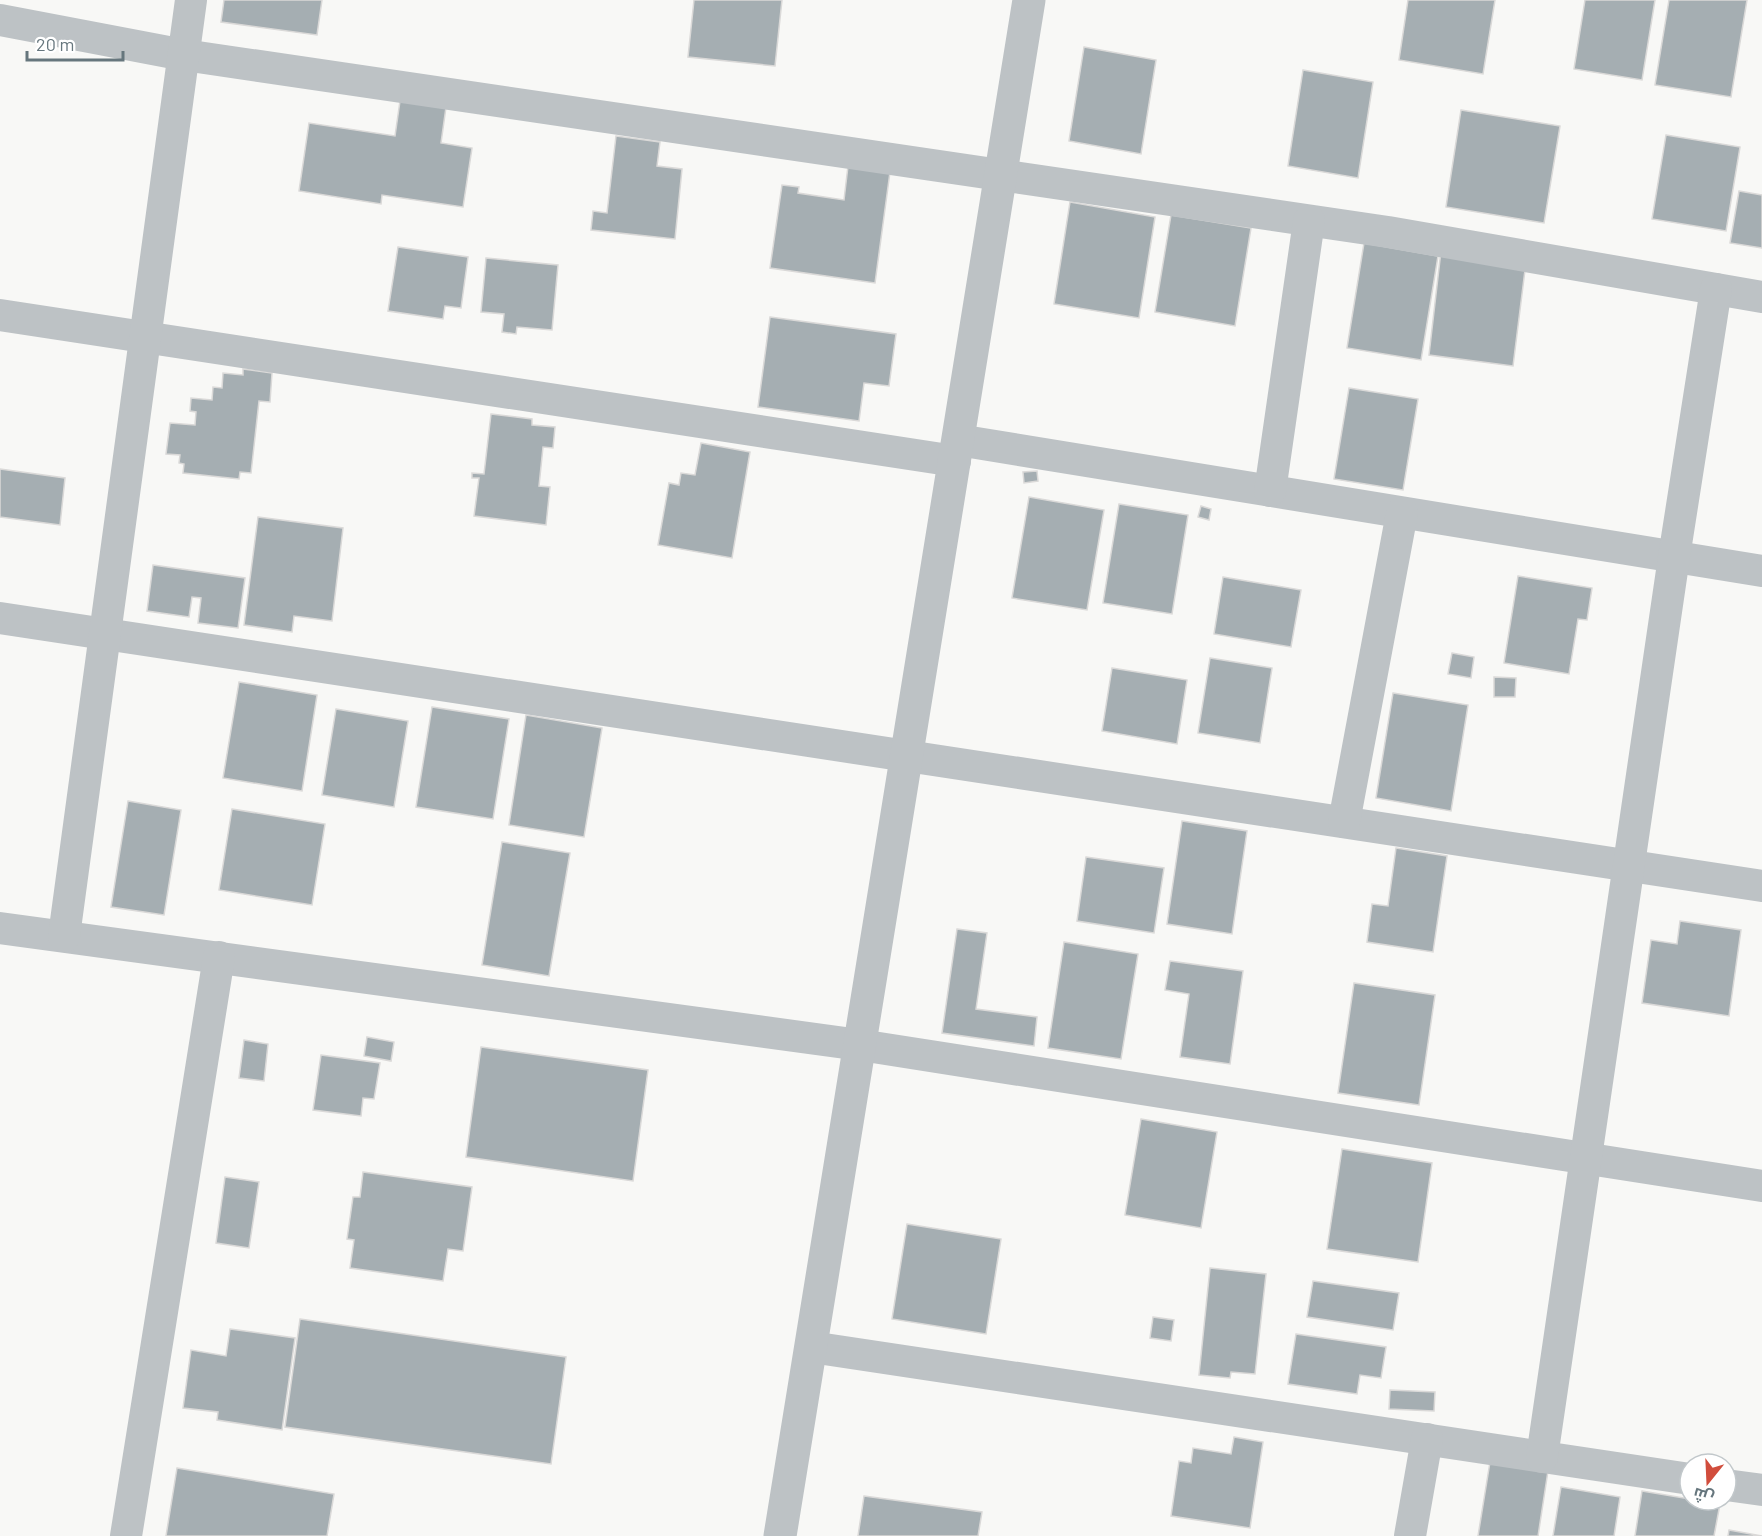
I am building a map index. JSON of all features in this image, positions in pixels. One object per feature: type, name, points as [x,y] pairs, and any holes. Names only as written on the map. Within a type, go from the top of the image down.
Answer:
[{"type":"street","points":[[64,936],[191,0]]},
{"type":"street","points":[[780,1536],[1029,0]]},
{"type":"street","points":[[0,20],[184,55],[1400,234],[1762,297]]},
{"type":"street","points":[[1270,491],[1309,220]]},
{"type":"street","points":[[1542,1457],[1674,557],[1716,289]]},
{"type":"street","points":[[0,315],[956,451],[1270,491],[1762,572]]},
{"type":"street","points":[[1344,822],[1402,513]]},
{"type":"street","points":[[0,618],[1762,886]]},
{"type":"street","points":[[0,928],[860,1045],[1762,1186]]},
{"type":"street","points":[[126,1536],[219,957]]},
{"type":"street","points":[[810,1347],[1678,1477]]},
{"type":"street","points":[[1410,1536],[1427,1439]]},
{"type":"street","points":[[1738,1487],[1762,1490]]},
{"type":"building","points":[[224,0],[322,0],[317,35],[221,22]]},
{"type":"building","points":[[694,0],[782,0],[775,66],[688,57]]},
{"type":"building","points":[[1408,0],[1495,0],[1483,74],[1399,60]]},
{"type":"building","points":[[1585,0],[1655,0],[1642,80],[1574,69]]},
{"type":"building","points":[[1669,0],[1747,0],[1731,97],[1655,85]]},
{"type":"building","points":[[1084,47],[1156,60],[1141,154],[1069,141]]},
{"type":"building","points":[[1303,70],[1373,82],[1358,178],[1288,166]]},
{"type":"building","points":[[401,94],[447,100],[441,143],[472,148],[463,207],[382,195],[381,204],[299,191],[309,123],[395,136]]},
{"type":"building","points":[[1461,110],[1560,126],[1544,223],[1446,207]]},
{"type":"building","points":[[1666,135],[1740,147],[1726,231],[1652,219]]},
{"type":"building","points":[[616,136],[660,142],[657,166],[682,169],[675,239],[591,230],[593,211],[607,213]]},
{"type":"building","points":[[848,166],[890,172],[875,283],[770,268],[782,185],[799,187],[798,193],[844,200]]},
{"type":"building","points":[[1739,191],[1762,195],[1762,248],[1730,243]]},
{"type":"building","points":[[1070,202],[1155,217],[1139,318],[1054,304]]},
{"type":"building","points":[[1171,215],[1251,228],[1235,326],[1155,312]]},
{"type":"building","points":[[1364,243],[1438,256],[1421,360],[1347,348]]},
{"type":"building","points":[[398,247],[468,257],[461,308],[445,306],[443,319],[388,311]]},
{"type":"building","points":[[1441,251],[1526,262],[1513,366],[1429,355]]},
{"type":"building","points":[[486,258],[558,265],[552,330],[517,327],[516,334],[502,332],[504,314],[481,312]]},
{"type":"building","points":[[770,317],[896,334],[889,386],[864,383],[859,421],[758,407]]},
{"type":"building","points":[[243,369],[272,373],[270,402],[259,401],[251,473],[240,472],[239,479],[183,473],[184,464],[179,463],[180,455],[166,454],[170,423],[195,425],[196,412],[190,411],[191,398],[212,400],[213,387],[222,388],[223,373],[243,375]]},
{"type":"building","points":[[1349,388],[1418,399],[1403,490],[1334,479]]},
{"type":"building","points":[[491,414],[532,419],[532,425],[555,427],[553,448],[543,447],[539,486],[550,487],[546,525],[474,516],[479,478],[472,478],[472,473],[484,474]]},
{"type":"building","points":[[701,443],[750,452],[732,558],[658,545],[669,483],[679,485],[681,473],[695,475]]},
{"type":"building","points":[[0,469],[65,478],[60,525],[0,517]]},
{"type":"building","points":[[1037,471],[1038,481],[1024,483],[1023,472]]},
{"type":"building","points":[[1029,497],[1104,510],[1087,610],[1012,598]]},
{"type":"building","points":[[1119,504],[1188,515],[1172,614],[1103,603]]},
{"type":"building","points":[[1201,506],[1211,509],[1209,520],[1198,517]]},
{"type":"building","points":[[258,517],[343,528],[332,621],[294,616],[292,632],[244,625]]},
{"type":"building","points":[[153,565],[245,578],[238,628],[198,623],[201,598],[192,597],[189,617],[147,611]]},
{"type":"building","points":[[1518,576],[1592,588],[1587,620],[1578,619],[1569,674],[1504,663]]},
{"type":"building","points":[[1223,577],[1301,590],[1291,647],[1214,634]]},
{"type":"building","points":[[1452,653],[1474,657],[1471,678],[1448,674]]},
{"type":"building","points":[[1210,658],[1272,668],[1260,743],[1198,733]]},
{"type":"building","points":[[1112,668],[1187,680],[1177,744],[1102,731]]},
{"type":"building","points":[[1494,677],[1516,678],[1515,697],[1494,697]]},
{"type":"building","points":[[239,682],[317,695],[302,791],[223,778]]},
{"type":"building","points":[[1393,693],[1468,705],[1451,811],[1376,798]]},
{"type":"building","points":[[432,707],[509,719],[493,819],[416,807]]},
{"type":"building","points":[[336,709],[408,721],[394,807],[322,795]]},
{"type":"building","points":[[526,715],[602,728],[584,837],[509,825]]},
{"type":"building","points":[[128,801],[181,810],[164,915],[111,907]]},
{"type":"building","points":[[232,809],[325,824],[312,905],[219,890]]},
{"type":"building","points":[[1182,821],[1247,831],[1232,934],[1167,924]]},
{"type":"building","points":[[502,842],[570,853],[549,976],[482,965]]},
{"type":"building","points":[[1396,848],[1447,856],[1433,952],[1367,942],[1372,904],[1388,906]]},
{"type":"building","points":[[1086,857],[1164,868],[1154,933],[1077,921]]},
{"type":"building","points":[[1680,921],[1741,930],[1729,1016],[1642,1003],[1651,940],[1677,944]]},
{"type":"building","points":[[957,929],[987,933],[976,1009],[1037,1017],[1034,1046],[942,1033]]},
{"type":"building","points":[[1064,942],[1138,954],[1121,1059],[1048,1048]]},
{"type":"building","points":[[1170,961],[1243,971],[1230,1064],[1180,1057],[1189,994],[1165,990]]},
{"type":"building","points":[[1354,983],[1435,995],[1419,1105],[1338,1093]]},
{"type":"building","points":[[367,1037],[394,1042],[391,1061],[364,1056]]},
{"type":"building","points":[[244,1040],[268,1044],[264,1081],[239,1078]]},
{"type":"building","points":[[481,1047],[648,1070],[633,1181],[466,1157]]},
{"type":"building","points":[[321,1055],[380,1063],[374,1099],[363,1098],[361,1116],[313,1110]]},
{"type":"building","points":[[1141,1119],[1217,1132],[1201,1228],[1125,1215]]},
{"type":"building","points":[[1342,1149],[1432,1163],[1418,1262],[1327,1249]]},
{"type":"building","points":[[363,1172],[472,1187],[463,1251],[448,1249],[443,1281],[350,1268],[354,1240],[347,1239],[353,1197],[360,1197]]},
{"type":"building","points":[[225,1177],[259,1182],[249,1248],[216,1243]]},
{"type":"building","points":[[907,1224],[1001,1239],[986,1334],[892,1319]]},
{"type":"building","points":[[1210,1268],[1266,1274],[1255,1374],[1231,1372],[1230,1378],[1199,1375]]},
{"type":"building","points":[[1313,1281],[1399,1293],[1393,1330],[1307,1317]]},
{"type":"building","points":[[1153,1317],[1174,1320],[1171,1341],[1150,1338]]},
{"type":"building","points":[[300,1319],[566,1357],[551,1464],[285,1427]]},
{"type":"building","points":[[230,1329],[295,1338],[282,1430],[217,1420],[218,1412],[183,1408],[191,1350],[226,1356]]},
{"type":"building","points":[[1296,1334],[1386,1347],[1381,1378],[1360,1375],[1357,1394],[1288,1384]]},
{"type":"building","points":[[1390,1390],[1435,1392],[1434,1411],[1389,1409]]},
{"type":"building","points":[[1234,1437],[1263,1442],[1250,1528],[1171,1516],[1179,1461],[1191,1463],[1193,1448],[1231,1454]]},
{"type":"building","points":[[1490,1462],[1548,1471],[1538,1536],[1478,1536]]},
{"type":"building","points":[[177,1468],[334,1494],[327,1536],[166,1536]]},
{"type":"building","points":[[1561,1487],[1620,1497],[1614,1536],[1553,1536]]},
{"type":"building","points":[[1642,1491],[1678,1497],[1678,1512],[1718,1512],[1714,1536],[1635,1536]]},
{"type":"building","points":[[864,1496],[982,1512],[978,1536],[858,1536]]},
{"type":"building","points":[[1729,1530],[1762,1536],[1728,1536]]}]
